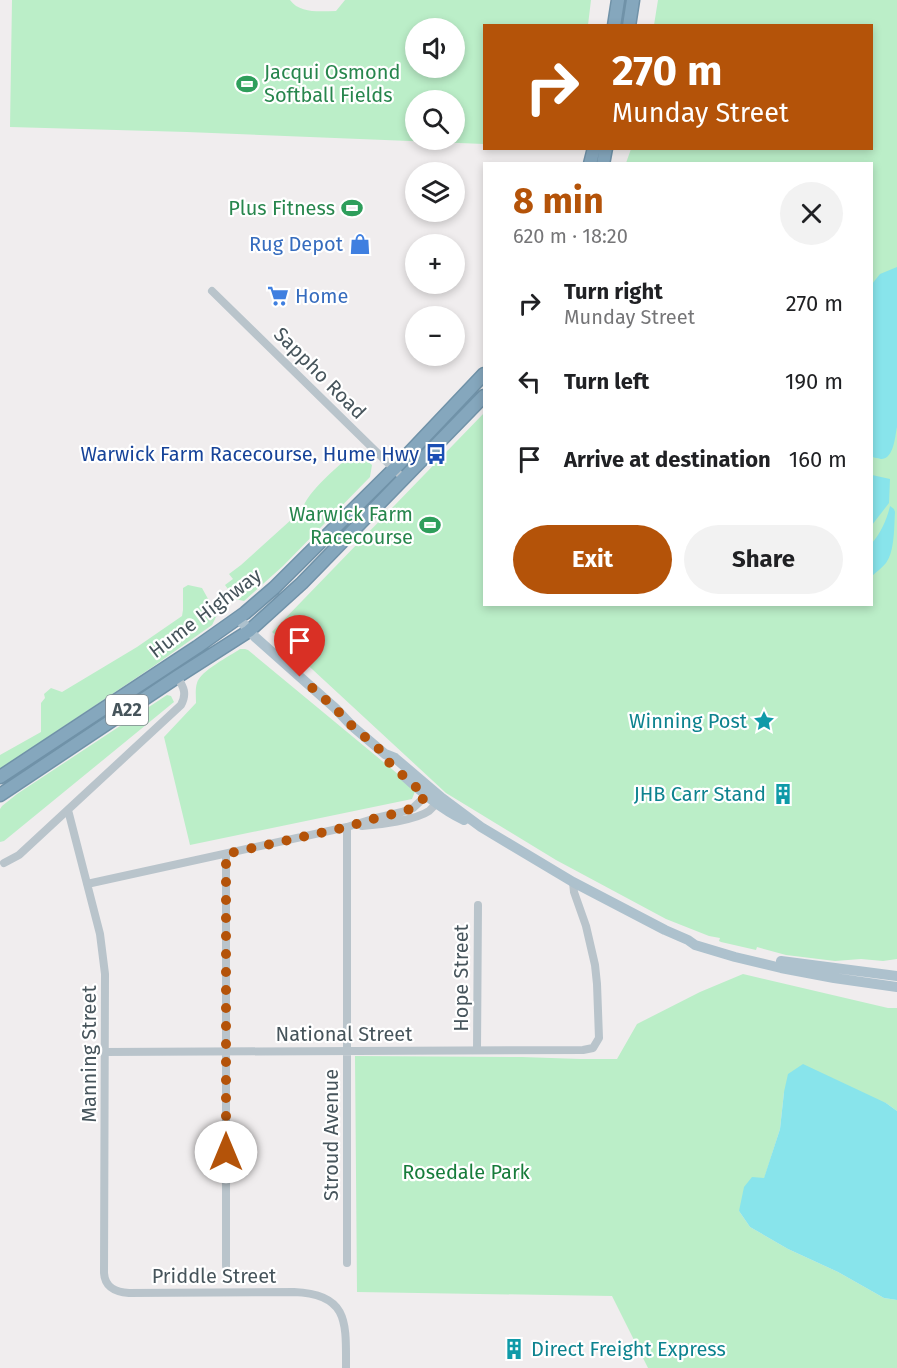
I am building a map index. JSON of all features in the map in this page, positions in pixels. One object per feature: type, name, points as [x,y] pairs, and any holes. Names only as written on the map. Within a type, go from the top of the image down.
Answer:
[{"type":"highway","points":[[614,24],[618,0]]},
{"type":"highway","points":[[629,24],[633,0]]},
{"type":"highway","name":"Hume Highway","points":[[2,776],[189,653],[238,618],[274,588],[394,469],[483,375]]},
{"type":"highway","name":"Hume Highway","points":[[3,793],[249,631],[302,583],[483,397]]},
{"type":"main road","points":[[238,618],[249,631],[352,726],[385,754],[395,758],[439,801],[573,882],[695,945],[781,968],[897,987]]},
{"type":"main road","points":[[688,940],[766,959],[897,976]]},
{"type":"main road","points":[[884,975],[897,967]]},
{"type":"street","name":"Sappho Road","points":[[212,291],[404,479]]},
{"type":"street","points":[[4,862],[19,855],[181,705],[185,693],[177,677]]},
{"type":"street","points":[[87,884],[347,827],[413,808],[429,793]]},
{"type":"street","points":[[347,827],[378,825],[415,816],[429,810],[439,801]]},
{"type":"street","name":"Manning Street","points":[[68,810],[103,952],[106,993],[104,1273],[106,1283],[122,1292]]},
{"type":"street","name":"Stroud Avenue","points":[[346,1263],[347,827]]},
{"type":"street","points":[[226,854],[226,1266]]},
{"type":"street","name":"National Street","points":[[105,1052],[583,1050],[593,1048],[599,1038],[599,1005],[595,965],[573,882]]},
{"type":"street","name":"Hope Street","points":[[477,1050],[478,905]]},
{"type":"street","name":"Priddle Street","points":[[122,1292],[306,1293],[326,1298],[340,1311],[346,1330],[346,1368]]},
{"type":"green space","name":"Jacqui Osmond Softball Fields","points":[[12,0],[290,0],[305,10],[336,11],[345,0],[591,0],[588,24],[483,24],[483,144],[465,143],[465,90],[405,90],[405,141],[10,127]]},
{"type":"green space","name":"Warwick Farm Racecourse","points":[[658,0],[897,0],[897,959],[835,961],[786,955],[757,947],[756,950],[721,942],[720,938],[666,919],[556,860],[446,793],[272,632],[483,414],[483,606],[873,606],[873,162],[626,162],[631,150],[873,150],[873,24],[654,24]]},
{"type":"green space","points":[[357,450],[372,465],[370,477],[283,566],[244,601],[235,599],[225,585],[233,579],[229,574],[303,509],[305,502],[317,486]]},
{"type":"green space","points":[[188,585],[202,588],[217,615],[212,625],[0,769],[0,755],[41,732],[41,703],[45,698],[44,694],[51,688],[62,692],[137,647],[182,616],[183,588]]},
{"type":"green space","points":[[240,649],[248,650],[416,789],[412,799],[190,845],[164,737],[196,703],[199,678]]},
{"type":"green space","points":[[167,695],[171,696],[174,702],[0,842],[0,809],[2,806]]},
{"type":"green space","name":"Rosedale Park","points":[[743,974],[888,1008],[897,1008],[897,1111],[886,1103],[784,1092],[780,1129],[764,1179],[739,1211],[750,1227],[788,1249],[838,1272],[884,1298],[897,1300],[897,1368],[648,1368],[612,1296],[357,1292],[355,1056],[617,1059],[637,1024],[700,992]]},
{"type":"water","points":[[897,267],[897,427],[891,451],[886,458],[882,459],[873,457],[873,283],[880,274]]},
{"type":"water","points":[[873,475],[890,479],[889,503],[873,524]]},
{"type":"water","points":[[890,506],[895,512],[891,552],[886,563],[873,575],[873,542]]},
{"type":"water","points":[[803,1064],[886,1103],[897,1111],[897,1300],[884,1298],[838,1272],[788,1249],[750,1227],[739,1211],[744,1187],[752,1177],[764,1178],[780,1129],[788,1074]]},
{"type":"place","name":"Jacqui Osmond Softball Fields","points":[[247,84]]},
{"type":"place","name":"Plus Fitness","points":[[352,208]]},
{"type":"place","name":"Rug Depot","points":[[360,244]]},
{"type":"place","name":"Home","points":[[278,296]]},
{"type":"place","name":"Warwick Farm Racecourse, Hume Hwy","points":[[436,454]]},
{"type":"place","name":"Warwick Farm Racecourse","points":[[430,525]]},
{"type":"place","name":"Winning Post","points":[[764,721]]},
{"type":"place","name":"JHB Carr Stand","points":[[783,794]]},
{"type":"place","name":"Direct Freight Express","points":[[514,1349]]},
{"type":"route","points":[[226,1152],[226,854],[347,827],[402,812],[413,808],[426,796],[390,764],[385,754],[300,677]]}]
